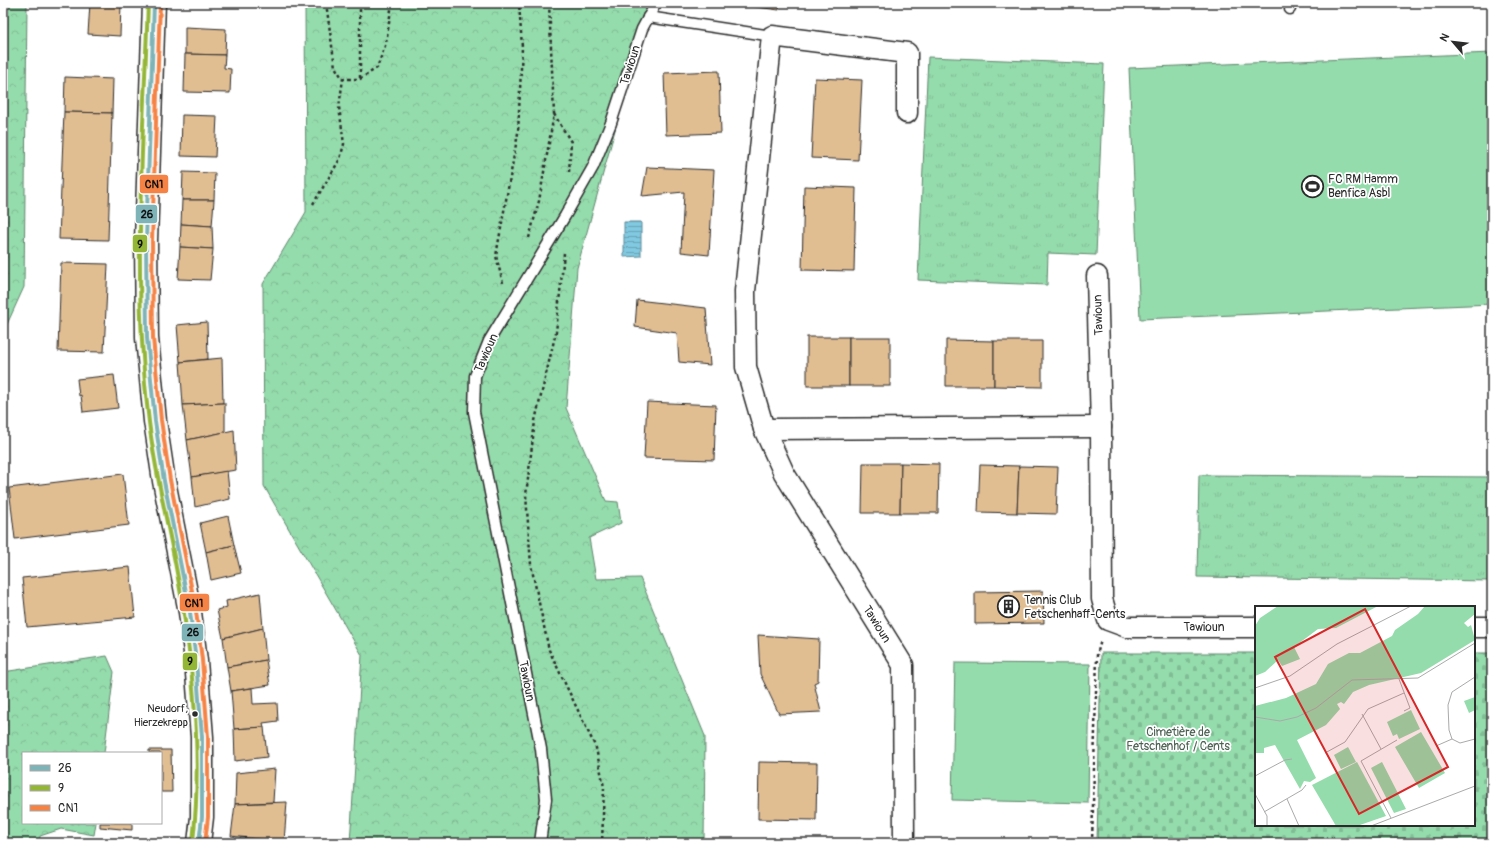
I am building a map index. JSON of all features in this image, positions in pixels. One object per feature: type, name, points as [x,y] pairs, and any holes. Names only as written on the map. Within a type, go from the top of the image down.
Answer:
[{"type":"main road","points":[[154,3],[146,241],[147,338],[155,421],[164,481],[190,612],[196,661],[202,737],[202,817],[199,843]]},
{"type":"street","points":[[772,36],[907,52],[907,113]]},
{"type":"street","name":"Tawioun","points":[[772,36],[745,291],[746,367],[764,429],[784,473],[903,665],[904,843]]},
{"type":"street","name":"Tawioun","points":[[1097,276],[1101,427],[1102,599],[1108,620],[1127,627],[1255,627]]},
{"type":"street","points":[[764,429],[1101,427]]},
{"type":"street","points":[[1475,627],[1492,627]]},
{"type":"lane","name":"Tawioun","points":[[540,843],[546,799],[541,749],[474,412],[475,376],[489,341],[565,216],[592,167],[611,123],[642,29],[656,3]]},
{"type":"lane","points":[[648,17],[772,36]]},
{"type":"path","points":[[313,204],[340,159],[344,144],[339,107],[343,79],[335,68],[326,3]]},
{"type":"path","points":[[360,3],[360,79]]},
{"type":"path","points":[[343,79],[360,79],[377,68],[386,44],[392,3]]},
{"type":"path","points":[[509,308],[496,256],[518,133],[522,47],[519,3]]},
{"type":"path","points":[[529,239],[539,201],[554,114],[549,3]]},
{"type":"path","points":[[554,114],[571,142],[568,179]]},
{"type":"path","points":[[564,251],[556,332],[535,421],[526,496],[531,565],[550,650],[596,748],[604,786],[602,843]]},
{"type":"path","points":[[1092,843],[1096,655],[1108,620]]},
{"type":"green space","points":[[3,3],[27,3],[24,287],[3,333]]},
{"type":"green space","points":[[305,3],[650,3],[577,268],[566,408],[606,501],[618,502],[621,523],[589,538],[596,579],[640,578],[705,736],[704,843],[350,843],[362,655],[264,486],[263,284],[306,212]]},
{"type":"green space","name":"FC RM Hamm Benfica Asbl","points":[[1492,53],[1492,304],[1140,319],[1129,68]]},
{"type":"green space","points":[[928,57],[1104,64],[1096,255],[1048,253],[1047,285],[918,280]]},
{"type":"green space","points":[[1199,475],[1492,477],[1492,581],[1197,577]]},
{"type":"green space","name":"Cimetière de Fetschenhof / Cents","points":[[1101,653],[1255,653],[1255,826],[1475,826],[1475,653],[1492,653],[1492,843],[1097,843]]},
{"type":"green space","points":[[107,656],[114,672],[104,752],[22,752],[22,824],[96,824],[94,835],[61,829],[40,836],[39,843],[3,843],[3,672]]},
{"type":"green space","points":[[955,663],[1090,664],[1088,803],[952,800]]},
{"type":"water","points":[[624,222],[641,222],[641,256],[624,257]]},
{"type":"building","points":[[90,3],[121,3],[120,36],[88,34]]},
{"type":"building","points":[[727,3],[780,3],[779,10]]},
{"type":"building","points":[[185,27],[226,29],[225,55],[185,54]]},
{"type":"building","points":[[185,54],[225,55],[224,68],[231,69],[230,93],[184,92]]},
{"type":"building","points":[[719,71],[721,133],[666,135],[664,73]]},
{"type":"building","points":[[65,77],[113,79],[112,113],[64,112]]},
{"type":"building","points":[[815,78],[862,80],[858,160],[811,158]]},
{"type":"building","points":[[64,112],[112,113],[108,240],[59,239]]},
{"type":"building","points":[[182,115],[217,116],[215,157],[181,156]]},
{"type":"building","points":[[647,167],[714,170],[709,255],[681,252],[684,192],[642,196]]},
{"type":"building","points":[[183,172],[215,173],[214,200],[182,200]]},
{"type":"building","points":[[804,186],[856,188],[854,271],[802,270]]},
{"type":"building","points":[[182,200],[214,200],[212,226],[181,224]]},
{"type":"building","points":[[181,224],[212,226],[213,249],[180,247]]},
{"type":"building","points":[[180,247],[213,249],[210,280],[178,279]]},
{"type":"building","points":[[61,263],[108,264],[104,352],[58,351]]},
{"type":"building","points":[[637,300],[706,308],[710,365],[679,362],[677,333],[635,327]]},
{"type":"building","points":[[207,322],[208,359],[180,362],[177,325]]},
{"type":"building","points":[[807,337],[849,337],[849,386],[807,386]]},
{"type":"building","points":[[849,337],[890,337],[890,386],[849,386]]},
{"type":"building","points":[[946,340],[994,341],[994,386],[946,386]]},
{"type":"building","points":[[994,341],[1042,341],[1042,387],[994,386]]},
{"type":"building","points":[[222,358],[223,403],[183,405],[180,362]]},
{"type":"building","points":[[114,375],[118,408],[83,412],[77,379]]},
{"type":"building","points":[[647,402],[716,405],[714,460],[644,458]]},
{"type":"building","points":[[225,403],[225,432],[187,440],[183,405]]},
{"type":"building","points":[[234,430],[236,470],[192,477],[187,440]]},
{"type":"building","points":[[863,463],[901,463],[900,513],[862,513]]},
{"type":"building","points":[[901,463],[939,464],[938,513],[900,513]]},
{"type":"building","points":[[980,465],[1019,466],[1017,513],[978,512]]},
{"type":"building","points":[[1019,466],[1058,467],[1056,514],[1017,513]]},
{"type":"building","points":[[227,471],[230,499],[195,507],[192,477]]},
{"type":"building","points":[[123,474],[129,525],[15,539],[9,488]]},
{"type":"building","points":[[228,516],[234,545],[206,552],[200,523]]},
{"type":"building","points":[[234,545],[241,573],[211,580],[206,552]]},
{"type":"building","points":[[130,567],[135,617],[27,627],[22,578]]},
{"type":"building","name":"Tennis Club Fetschenhaff-Cents","points":[[1043,591],[1044,623],[975,624],[975,592]]},
{"type":"building","points":[[260,593],[263,628],[223,638],[217,610],[227,607],[226,601]]},
{"type":"building","points":[[263,628],[266,660],[227,667],[223,638]]},
{"type":"building","points":[[758,635],[819,639],[818,681],[814,683],[821,712],[779,714],[760,674]]},
{"type":"building","points":[[266,660],[270,685],[231,691],[227,667]]},
{"type":"building","points":[[252,688],[253,704],[277,703],[278,721],[263,723],[264,727],[234,729],[231,691]]},
{"type":"building","points":[[264,727],[267,757],[235,761],[234,729]]},
{"type":"building","points":[[149,750],[171,750],[172,792],[162,792],[162,752],[149,752]]},
{"type":"building","points":[[759,762],[817,763],[816,820],[758,819]]},
{"type":"building","points":[[275,769],[273,802],[235,804],[236,773]]},
{"type":"building","points":[[287,802],[284,842],[231,836],[235,804]]},
{"type":"building","points":[[100,824],[132,824],[132,830],[100,827]]},
{"type":"transit line","name":"9","points":[[148,3],[140,212],[141,317],[144,370],[152,446],[180,590],[188,642],[194,699],[197,786],[193,842]]},
{"type":"transit line","name":"26","points":[[154,3],[146,241],[147,338],[155,421],[164,481],[190,612],[196,661],[202,737],[202,817],[199,843]]},
{"type":"transit line","name":"CN1","points":[[160,3],[152,241],[153,338],[161,420],[170,480],[196,611],[202,660],[208,737],[208,817],[205,843]]},
{"type":"place","name":"FC RM Hamm Benfica Asbl","points":[[1313,186]]},
{"type":"place","name":"Tennis Club Fetschenhaff-Cents","points":[[1009,607]]},
{"type":"place","name":"Neudorf, Hierzekrëpp","points":[[195,714]]}]
